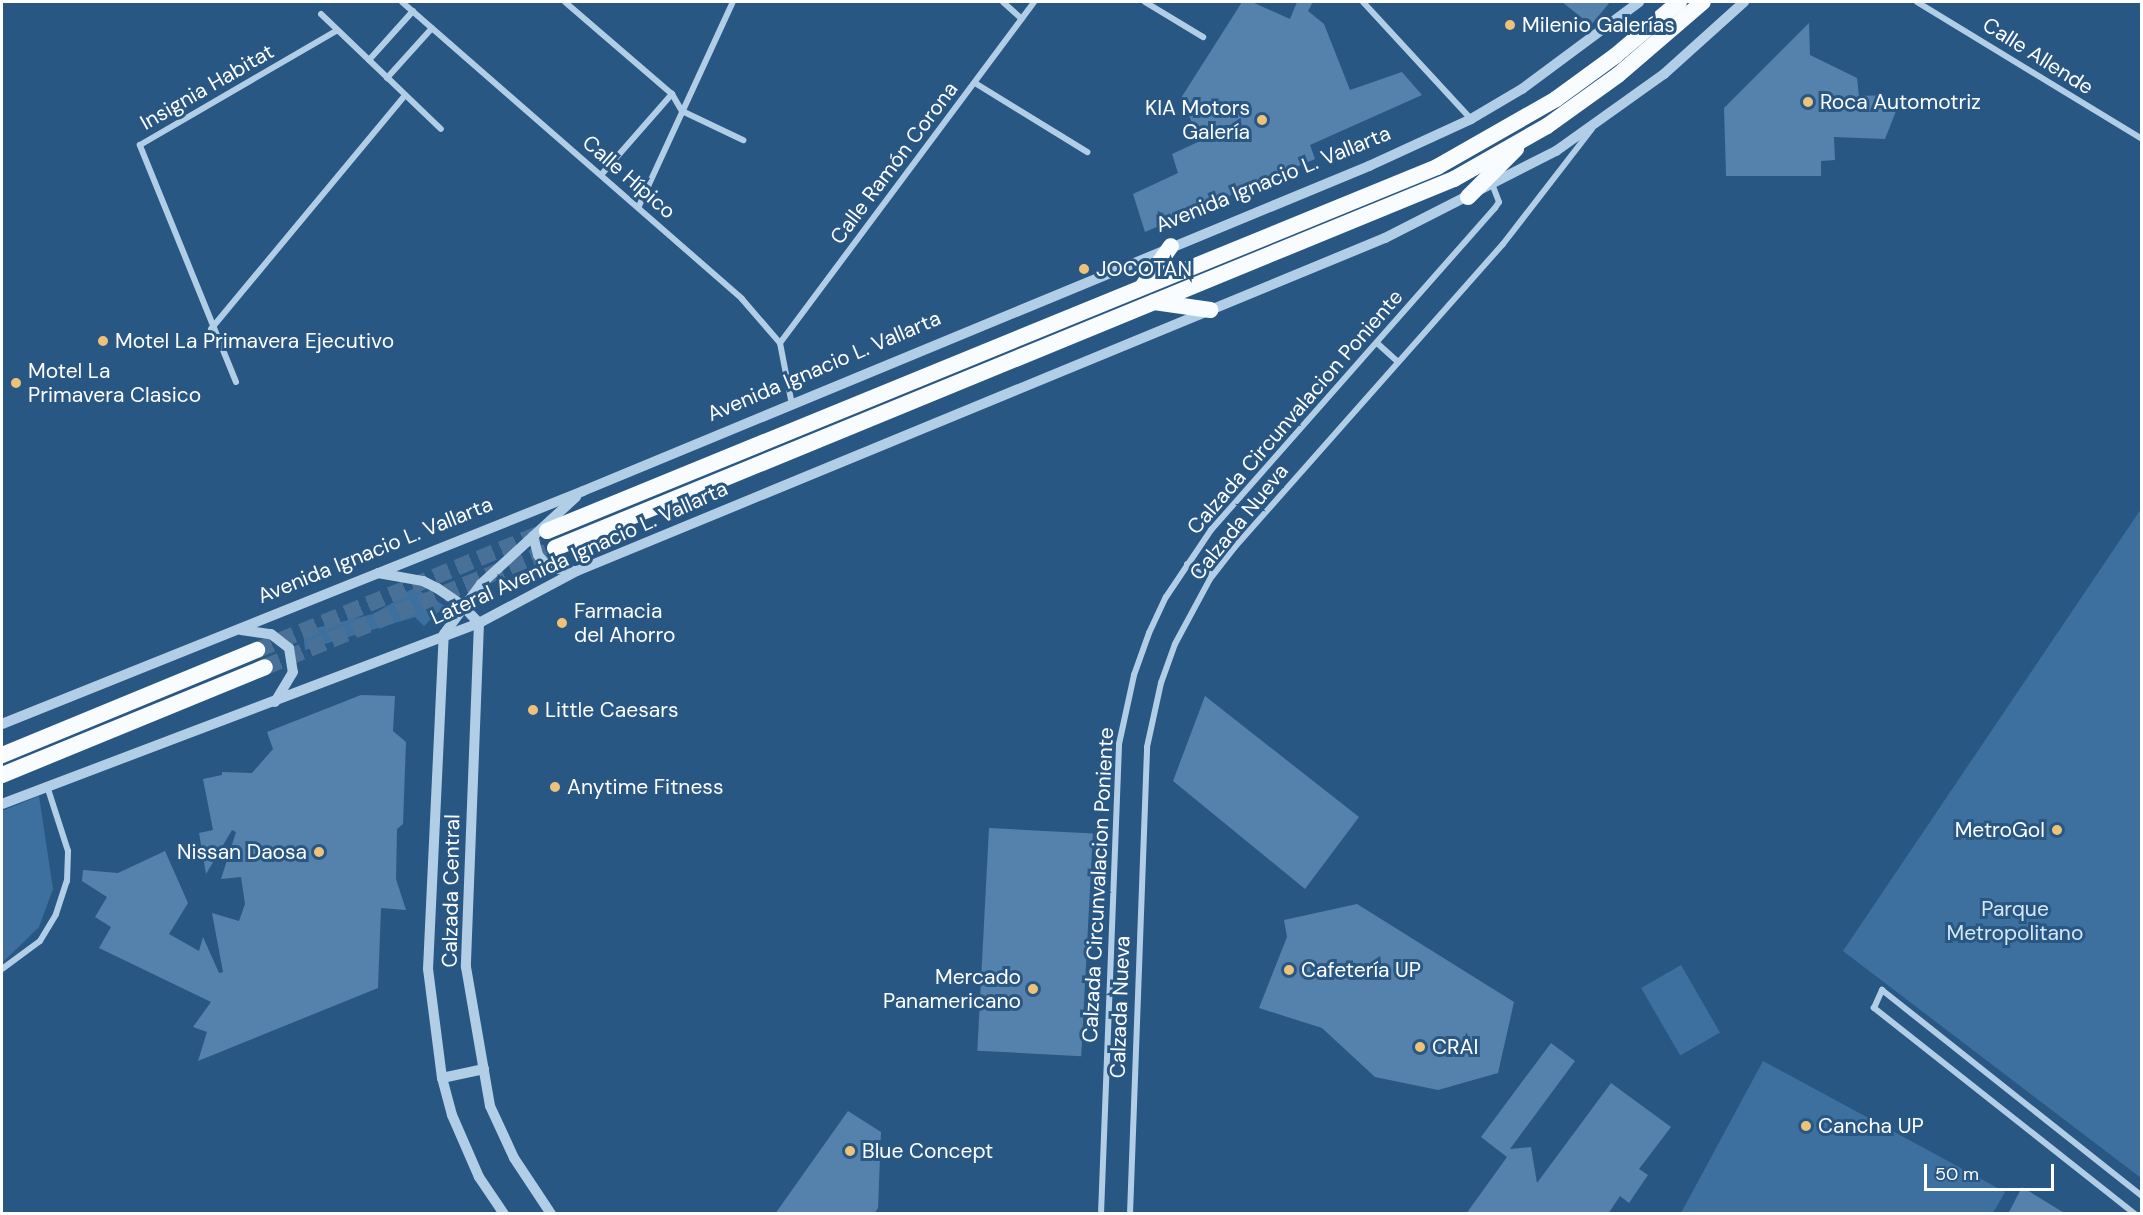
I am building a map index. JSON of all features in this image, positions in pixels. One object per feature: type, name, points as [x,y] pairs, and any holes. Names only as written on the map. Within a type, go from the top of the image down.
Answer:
[{"type":"highway","points":[[540,533],[1437,166],[1556,99],[1615,56],[1679,2]]},
{"type":"highway","points":[[555,548],[1454,179],[1528,136],[1618,75],[1704,2]]},
{"type":"highway","points":[[1468,198],[1528,136]]},
{"type":"highway","points":[[1142,288],[1171,246]]},
{"type":"highway","points":[[1153,302],[1210,310]]},
{"type":"highway","points":[[2,755],[257,650]]},
{"type":"highway","points":[[2,775],[265,667]]},
{"type":"street","name":"Calle Hípico","points":[[402,2],[639,206],[742,299],[780,343],[792,405]]},
{"type":"street","points":[[565,2],[672,94],[682,111],[743,140]]},
{"type":"street","points":[[639,206],[733,2]]},
{"type":"street","points":[[1004,2],[1022,20]]},
{"type":"street","name":"Calle Ramón Corona","points":[[780,343],[1034,2]]},
{"type":"street","points":[[1145,2],[1203,37]]},
{"type":"street","points":[[1363,2],[1471,119]]},
{"type":"street","name":"Avenida Ignacio L. Vallarta","points":[[2,724],[583,491],[1358,170],[1471,119],[1522,89],[1639,2]]},
{"type":"street","points":[[1210,310],[1384,238],[1535,165],[1593,127],[1664,74],[1744,2]]},
{"type":"street","name":"Calle Allende","points":[[1917,2],[2142,139]]},
{"type":"street","points":[[369,60],[413,11]]},
{"type":"street","points":[[321,14],[336,31],[441,129]]},
{"type":"street","points":[[387,78],[432,28]]},
{"type":"street","name":"Insignia Habitat","points":[[236,382],[212,329],[140,145],[336,31]]},
{"type":"street","points":[[975,83],[1087,152]]},
{"type":"street","points":[[602,175],[672,94]]},
{"type":"street","points":[[212,329],[405,95]]},
{"type":"street","name":"Calzada Nueva","points":[[1130,1214],[1147,747],[1161,683],[1175,644],[1213,575],[1262,514],[1503,244],[1568,164],[1593,127]]},
{"type":"street","name":"Calzada Circunvalacion Poniente","points":[[1101,1214],[1119,744],[1134,675],[1149,633],[1187,564],[1241,495],[1495,208],[1499,202],[1493,186]]},
{"type":"street","name":"Lateral Avenida Ignacio L. Vallarta","points":[[2,804],[275,702],[444,634],[479,623],[577,571],[1210,310]]},
{"type":"street","points":[[1377,343],[1398,362]]},
{"type":"street","points":[[444,634],[462,605],[583,491]]},
{"type":"street","points":[[540,533],[538,555],[549,568],[577,571]]},
{"type":"street","points":[[1187,564],[1213,575]]},
{"type":"street","points":[[378,573],[423,581],[462,605],[479,623]]},
{"type":"street","name":"Calzada Central","points":[[479,623],[466,967],[490,1106],[513,1158],[551,1214]]},
{"type":"street","points":[[237,630],[271,634],[289,648],[294,672],[275,702]]},
{"type":"street","name":"Calzada Central","points":[[444,634],[428,969],[442,1078],[452,1115],[479,1177],[504,1214]]},
{"type":"street","points":[[2,969],[40,941],[56,914],[67,881],[68,851],[46,786]]},
{"type":"street","points":[[2135,1214],[1874,1008],[1882,990],[2142,1196]]},
{"type":"street","points":[[442,1078],[484,1069]]},
{"type":"green space","name":"Parque Metropolitano","points":[[2141,509],[2141,1178],[1843,951]]},
{"type":"green space","points":[[415,588],[445,606],[424,626],[415,617],[305,650],[303,631],[373,614],[394,602],[392,598]]},
{"type":"green space","points":[[39,796],[53,889],[39,927],[2,963],[2,811]]},
{"type":"green space","points":[[1681,965],[1720,1033],[1680,1056],[1641,988]]},
{"type":"green space","name":"Cancha UP","points":[[1763,1061],[2005,1192],[1993,1213],[1681,1213]]},
{"type":"building","points":[[1242,2],[1252,2],[1290,19],[1297,2],[1313,2],[1308,11],[1324,24],[1350,90],[1402,72],[1422,95],[1310,145],[1315,159],[1145,232],[1133,194],[1178,173],[1172,154],[1200,141],[1181,98]]},
{"type":"building","points":[[1562,2],[1610,2],[1591,25]]},
{"type":"building","name":"Roca Automotriz","points":[[1809,23],[1810,55],[1857,78],[1859,96],[1887,95],[1888,110],[1896,111],[1885,139],[1834,137],[1835,160],[1821,161],[1821,176],[1726,176],[1724,108]]},
{"type":"building","points":[[361,695],[395,696],[393,731],[406,742],[403,824],[397,829],[396,879],[406,910],[381,908],[378,988],[198,1061],[207,1032],[193,1027],[211,1002],[99,948],[111,927],[95,917],[107,897],[82,881],[83,870],[118,873],[165,851],[188,903],[169,934],[199,951],[203,937],[219,973],[223,972],[212,913],[239,921],[245,904],[241,877],[221,879],[236,832],[232,830],[206,874],[199,833],[213,830],[203,779],[222,775],[222,772],[252,773],[273,749],[267,732]]},
{"type":"building","points":[[1205,696],[1359,817],[1305,889],[1173,781]]},
{"type":"building","name":"Mercado Panamericano","points":[[989,828],[1093,833],[1081,1056],[977,1051]]},
{"type":"building","points":[[1357,904],[1514,1002],[1498,1073],[1438,1090],[1375,1077],[1322,1028],[1259,1008],[1287,937],[1284,920]]},
{"type":"building","points":[[1551,1043],[1575,1061],[1510,1149],[1531,1147],[1537,1183],[1611,1083],[1671,1127],[1639,1169],[1648,1175],[1629,1203],[1620,1196],[1608,1214],[1466,1214],[1507,1157],[1481,1137]]},
{"type":"building","name":"Blue Concept","points":[[848,1111],[881,1132],[878,1208],[874,1214],[775,1214]]},
{"type":"building","points":[[2022,1187],[2066,1214],[2008,1214]]},
{"type":"tunnel","points":[[257,650],[538,534]]},
{"type":"tunnel","points":[[265,667],[555,548]]},
{"type":"place","name":"Milenio Galerías","points":[[1510,25]]},
{"type":"place","name":"Roca Automotriz","points":[[1808,102]]},
{"type":"place","name":"KIA Motors Galería","points":[[1262,120]]},
{"type":"place","name":"JOCOTAN","points":[[1084,269]]},
{"type":"place","name":"Motel La Primavera Ejecutivo","points":[[103,341]]},
{"type":"place","name":"Motel La Primavera Clasico","points":[[16,383]]},
{"type":"place","name":"Farmacia del Ahorro","points":[[562,623]]},
{"type":"place","name":"Little Caesars","points":[[533,710]]},
{"type":"place","name":"Anytime Fitness","points":[[555,787]]},
{"type":"place","name":"MetroGol","points":[[2057,830]]},
{"type":"place","name":"Nissan Daosa","points":[[319,852]]},
{"type":"place","name":"Cafetería UP","points":[[1289,970]]},
{"type":"place","name":"Mercado Panamericano","points":[[1033,989]]},
{"type":"place","name":"CRAI","points":[[1420,1047]]},
{"type":"place","name":"Cancha UP","points":[[1806,1126]]},
{"type":"place","name":"Blue Concept","points":[[850,1151]]}]
